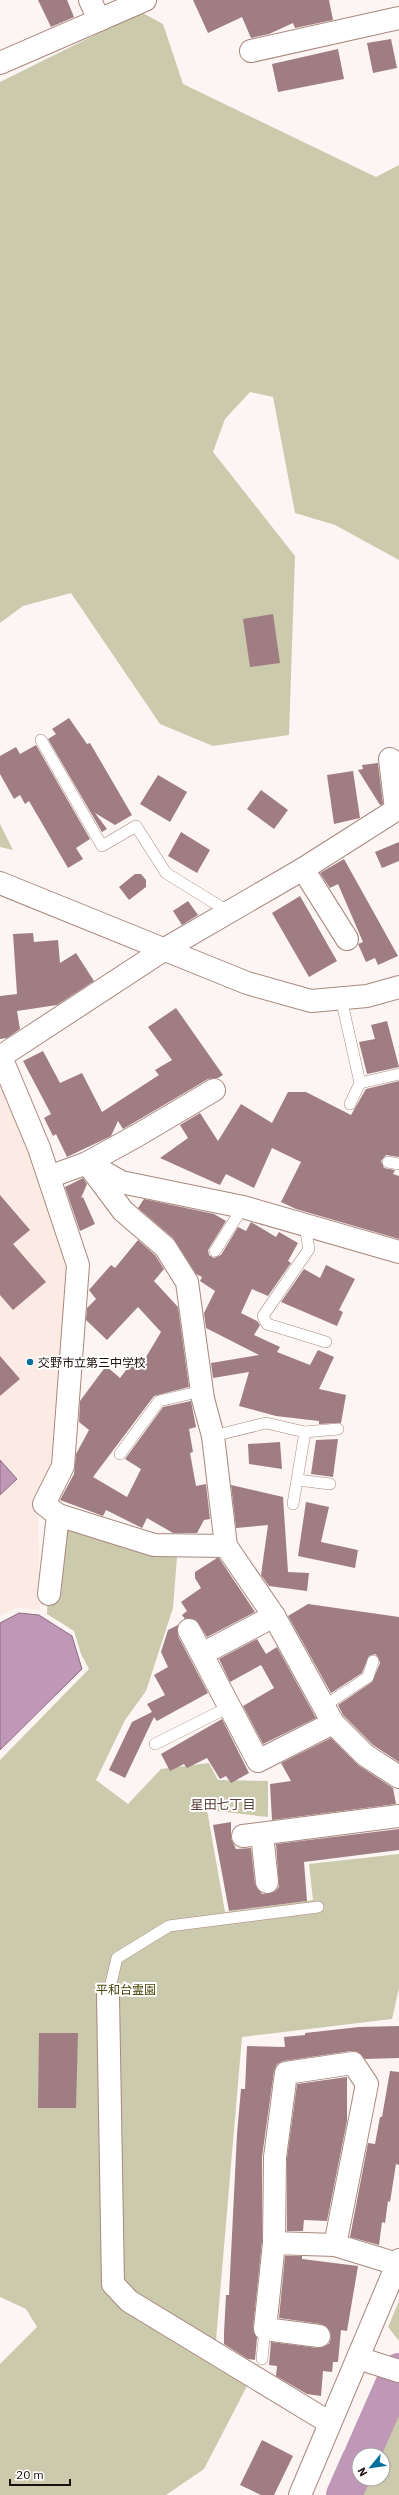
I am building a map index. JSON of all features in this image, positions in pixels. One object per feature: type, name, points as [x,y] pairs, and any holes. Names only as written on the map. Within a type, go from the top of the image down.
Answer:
[{"type":"street","points":[[90,0],[100,20]]},
{"type":"street","points":[[0,63],[146,0]]},
{"type":"street","points":[[249,46],[399,18]]},
{"type":"street","points":[[226,1546],[154,1545],[58,1515],[44,1504],[63,1466],[78,1264],[49,1177],[0,1057],[164,949],[303,869],[398,809],[390,759]]},
{"type":"street","points":[[303,869],[347,939]]},
{"type":"street","points":[[0,883],[247,984],[310,1000],[367,996],[399,987]]},
{"type":"street","points":[[49,1177],[87,1163],[214,1090]]},
{"type":"street","points":[[87,1163],[122,1182],[242,1207],[399,1252]]},
{"type":"street","points":[[87,1163],[123,1211],[165,1246],[187,1282],[202,1391],[213,1436],[226,1546],[274,1616],[328,1715],[365,1755],[399,1777]]},
{"type":"street","points":[[49,1594],[58,1515]]},
{"type":"street","points":[[202,1654],[274,1616]]},
{"type":"street","points":[[189,1630],[258,1761],[328,1715]]},
{"type":"street","points":[[266,1882],[252,1835],[300,1819],[399,1816]]},
{"type":"street","points":[[108,1996],[113,2284],[129,2301],[330,2423]]},
{"type":"street","points":[[319,2336],[265,2329],[274,2243],[275,2157],[286,2072],[354,2063],[367,2084],[335,2245]]},
{"type":"street","points":[[274,2243],[335,2245],[398,2262],[300,2495]]},
{"type":"street","points":[[358,2358],[394,2369]]},
{"type":"lane","points":[[41,740],[102,846],[136,826],[166,873],[229,912]]},
{"type":"lane","points":[[341,998],[360,1083],[350,1104]]},
{"type":"lane","points":[[360,1083],[399,1074]]},
{"type":"lane","points":[[215,1251],[242,1207]]},
{"type":"lane","points":[[305,1226],[310,1249],[263,1316],[267,1324],[326,1342]]},
{"type":"lane","points":[[120,1454],[159,1401],[202,1391]]},
{"type":"lane","points":[[213,1436],[266,1423],[305,1432],[338,1430]]},
{"type":"lane","points":[[293,1504],[305,1432]]},
{"type":"lane","points":[[298,1480],[330,1484]]},
{"type":"lane","points":[[328,1715],[368,1677],[373,1661]]},
{"type":"lane","points":[[155,1744],[229,1707]]},
{"type":"lane","points":[[108,1996],[117,1958],[169,1926],[318,1906]]},
{"type":"lane","points":[[262,2359],[265,2329]]},
{"type":"shaded area","name":"交野市立第三中学校","points":[[0,1079],[69,1257],[51,1467],[38,1500],[40,1610],[17,1608],[0,1616]]},
{"type":"shaded area","points":[[0,1460],[17,1479],[0,1495]]},
{"type":"shaded area","points":[[19,1613],[39,1615],[72,1636],[82,1669],[0,1750],[0,1623]]},
{"type":"green space","points":[[141,12],[163,24],[183,84],[376,177],[399,165],[399,560],[335,525],[295,513],[273,397],[250,392],[225,419],[213,452],[295,556],[289,735],[213,746],[160,724],[71,593],[23,606],[0,623],[0,82]]},
{"type":"green space","points":[[0,824],[13,850],[0,847]]},
{"type":"green space","name":"平和台霊園","points":[[51,1519],[122,1546],[177,1557],[173,1608],[146,1691],[125,1720],[96,1780],[128,1804],[161,1769],[209,1763],[218,1780],[268,1781],[268,1817],[207,1810],[225,1912],[313,1900],[309,1864],[399,1854],[399,1988],[392,2019],[242,2037],[216,2340],[247,2386],[204,2469],[166,2495],[0,2495],[0,2364],[37,2327],[26,2309],[0,2297],[0,1760],[89,1669],[81,1654],[74,1631],[47,1614]]},
{"type":"green space","points":[[399,2301],[399,2341],[388,2327]]},
{"type":"green space","points":[[395,2392],[399,2393],[399,2495],[351,2495],[354,2487],[391,2487],[391,2447],[371,2447]]},
{"type":"building","points":[[38,0],[67,0],[74,17],[51,27]]},
{"type":"building","points":[[193,0],[329,0],[333,20],[295,28],[293,23],[269,34],[251,38],[242,17],[208,33]]},
{"type":"building","points":[[391,39],[397,68],[373,73],[367,43]]},
{"type":"building","points":[[338,49],[344,79],[278,92],[272,64]]},
{"type":"building","points":[[273,614],[280,663],[250,667],[243,619]]},
{"type":"building","points":[[69,718],[87,744],[90,743],[132,815],[115,825],[95,813],[107,829],[102,832],[48,739],[56,734],[52,729]]},
{"type":"building","points":[[36,745],[90,839],[76,848],[83,859],[68,868],[29,801],[25,804],[20,795],[14,799],[0,774],[0,756],[16,747],[20,754]]},
{"type":"building","points":[[378,763],[383,804],[380,805],[358,770],[363,769],[362,765]]},
{"type":"building","points":[[353,771],[360,818],[334,824],[327,775]]},
{"type":"building","points":[[158,775],[187,792],[170,822],[140,804]]},
{"type":"building","points":[[261,790],[288,810],[274,829],[247,809]]},
{"type":"building","points":[[181,832],[210,850],[197,873],[168,856]]},
{"type":"building","points":[[399,842],[399,861],[382,868],[375,852]]},
{"type":"building","points":[[344,859],[398,956],[378,965],[375,958],[366,962],[358,944],[363,942],[338,884],[330,888],[320,873]]},
{"type":"building","points":[[135,874],[141,874],[146,880],[146,887],[129,900],[119,887]]},
{"type":"building","points":[[300,896],[337,961],[309,977],[272,913]]},
{"type":"building","points":[[188,901],[198,915],[182,925],[173,911]]},
{"type":"building","points":[[33,933],[34,942],[58,940],[60,963],[76,953],[94,981],[57,1005],[17,1011],[20,1029],[7,1038],[0,1039],[0,996],[17,994],[13,934]]},
{"type":"building","points":[[176,1008],[223,1075],[218,1078],[208,1079],[123,1129],[118,1121],[111,1136],[67,1157],[56,1134],[53,1136],[44,1118],[51,1114],[23,1061],[43,1051],[60,1083],[82,1073],[102,1112],[159,1075],[155,1070],[172,1060],[148,1027]]},
{"type":"building","points":[[387,1021],[399,1067],[367,1074],[359,1042],[375,1039],[371,1025]]},
{"type":"building","points":[[399,1081],[399,1157],[386,1155],[381,1161],[384,1168],[395,1170],[393,1174],[399,1176],[399,1239],[296,1209],[281,1202],[301,1162],[272,1148],[254,1188],[226,1174],[220,1185],[160,1158],[188,1138],[180,1125],[200,1113],[218,1141],[241,1104],[272,1123],[288,1092],[306,1092],[351,1115],[366,1089]]},
{"type":"building","points":[[83,1178],[87,1184],[81,1198],[83,1197],[95,1224],[80,1231],[65,1187]]},
{"type":"building","points":[[0,1195],[30,1230],[13,1244],[46,1282],[13,1310],[0,1295]]},
{"type":"building","points":[[144,1199],[214,1214],[226,1221],[208,1250],[209,1255],[214,1258],[221,1255],[238,1227],[246,1231],[251,1222],[276,1237],[279,1232],[298,1243],[288,1261],[291,1263],[268,1296],[252,1289],[241,1313],[257,1321],[260,1325],[254,1335],[280,1347],[277,1352],[310,1365],[318,1350],[334,1357],[319,1389],[346,1395],[341,1423],[319,1424],[319,1421],[276,1416],[239,1406],[249,1372],[213,1378],[211,1363],[259,1355],[206,1328],[204,1313],[215,1291],[200,1281],[202,1277],[196,1274],[173,1238],[138,1208]]},
{"type":"building","points":[[138,1240],[155,1255],[164,1269],[154,1281],[178,1307],[189,1387],[154,1396],[93,1477],[127,1497],[141,1469],[125,1459],[163,1407],[191,1401],[196,1427],[189,1429],[193,1452],[190,1453],[196,1486],[206,1484],[210,1519],[204,1520],[197,1533],[173,1533],[147,1518],[142,1528],[106,1510],[103,1516],[60,1500],[74,1474],[76,1454],[89,1430],[79,1422],[80,1401],[106,1366],[120,1378],[136,1357],[143,1362],[161,1332],[138,1307],[107,1340],[86,1320],[87,1308],[96,1299],[89,1290],[111,1265],[115,1268]]},
{"type":"building","points":[[326,1265],[355,1279],[339,1310],[343,1312],[337,1326],[281,1302],[304,1269],[320,1278]]},
{"type":"building","points":[[0,1356],[20,1379],[0,1396]]},
{"type":"building","points":[[338,1439],[333,1477],[311,1474],[316,1440]]},
{"type":"building","points":[[280,1442],[282,1469],[249,1464],[248,1444]]},
{"type":"building","points":[[231,1485],[283,1497],[288,1572],[309,1573],[307,1591],[269,1586],[261,1575],[268,1525],[236,1528]]},
{"type":"building","points":[[306,1502],[329,1507],[321,1542],[358,1550],[355,1568],[298,1556]]},
{"type":"building","points":[[219,1558],[255,1612],[207,1637],[196,1620],[185,1619],[182,1615],[187,1611],[181,1602],[201,1588],[195,1578],[195,1572]]},
{"type":"building","points":[[308,1604],[399,1617],[399,1762],[373,1745],[343,1715],[338,1705],[372,1682],[380,1663],[378,1657],[375,1654],[369,1656],[362,1673],[331,1693],[288,1616]]},
{"type":"building","points":[[178,1625],[178,1636],[208,1693],[157,1721],[154,1717],[125,1778],[109,1770],[132,1722],[152,1712],[147,1704],[165,1695],[154,1675],[168,1667],[161,1652],[168,1630]]},
{"type":"building","points":[[257,1639],[266,1654],[277,1647],[316,1718],[263,1744],[243,1706],[274,1688],[261,1665],[230,1682],[219,1659]]},
{"type":"building","points":[[222,1719],[249,1773],[231,1783],[226,1776],[220,1779],[207,1758],[187,1768],[184,1764],[170,1771],[161,1754]]},
{"type":"building","points":[[331,1738],[358,1765],[393,1788],[396,1804],[272,1820],[270,1784],[291,1781],[281,1763]]},
{"type":"building","points":[[231,1822],[231,1838],[236,1849],[251,1848],[255,1884],[262,1894],[274,1892],[279,1887],[276,1844],[399,1829],[399,1850],[304,1862],[307,1901],[229,1911],[213,1825]]},
{"type":"building","points":[[399,2026],[399,2058],[365,2059],[358,2052],[351,2051],[284,2061],[277,2064],[274,2071],[262,2157],[262,2242],[253,2328],[257,2338],[255,2360],[248,2359],[224,2344],[226,2295],[229,2295],[237,2134],[241,2089],[245,2089],[247,2046],[285,2047],[284,2037],[305,2035],[305,2033],[359,2027]]},
{"type":"building","points":[[39,2033],[78,2033],[76,2108],[38,2108]]},
{"type":"building","points":[[390,2071],[399,2072],[399,2165],[396,2164],[390,2202],[388,2201],[385,2223],[382,2222],[379,2245],[350,2237],[368,2143],[375,2144],[380,2117],[382,2117]]},
{"type":"building","points":[[347,2077],[347,2121],[327,2221],[304,2220],[303,2231],[287,2231],[287,2158],[297,2084]]},
{"type":"building","points":[[285,2256],[302,2256],[302,2259],[358,2266],[347,2331],[341,2330],[338,2362],[333,2362],[332,2372],[323,2371],[321,2396],[307,2394],[276,2376],[277,2366],[269,2365],[271,2342],[318,2348],[329,2344],[331,2338],[330,2331],[321,2324],[279,2318]]},
{"type":"building","points":[[262,2440],[293,2456],[274,2495],[261,2495],[240,2485]]},
{"type":"waterway","points":[[366,2447],[399,2371]]},
{"type":"waterway","points":[[344,2495],[351,2479]]},
{"type":"place","name":"交野市立第三中学校","points":[[30,1362]]},
{"type":"district","name":"星田七丁目","points":[[223,1804]]}]
